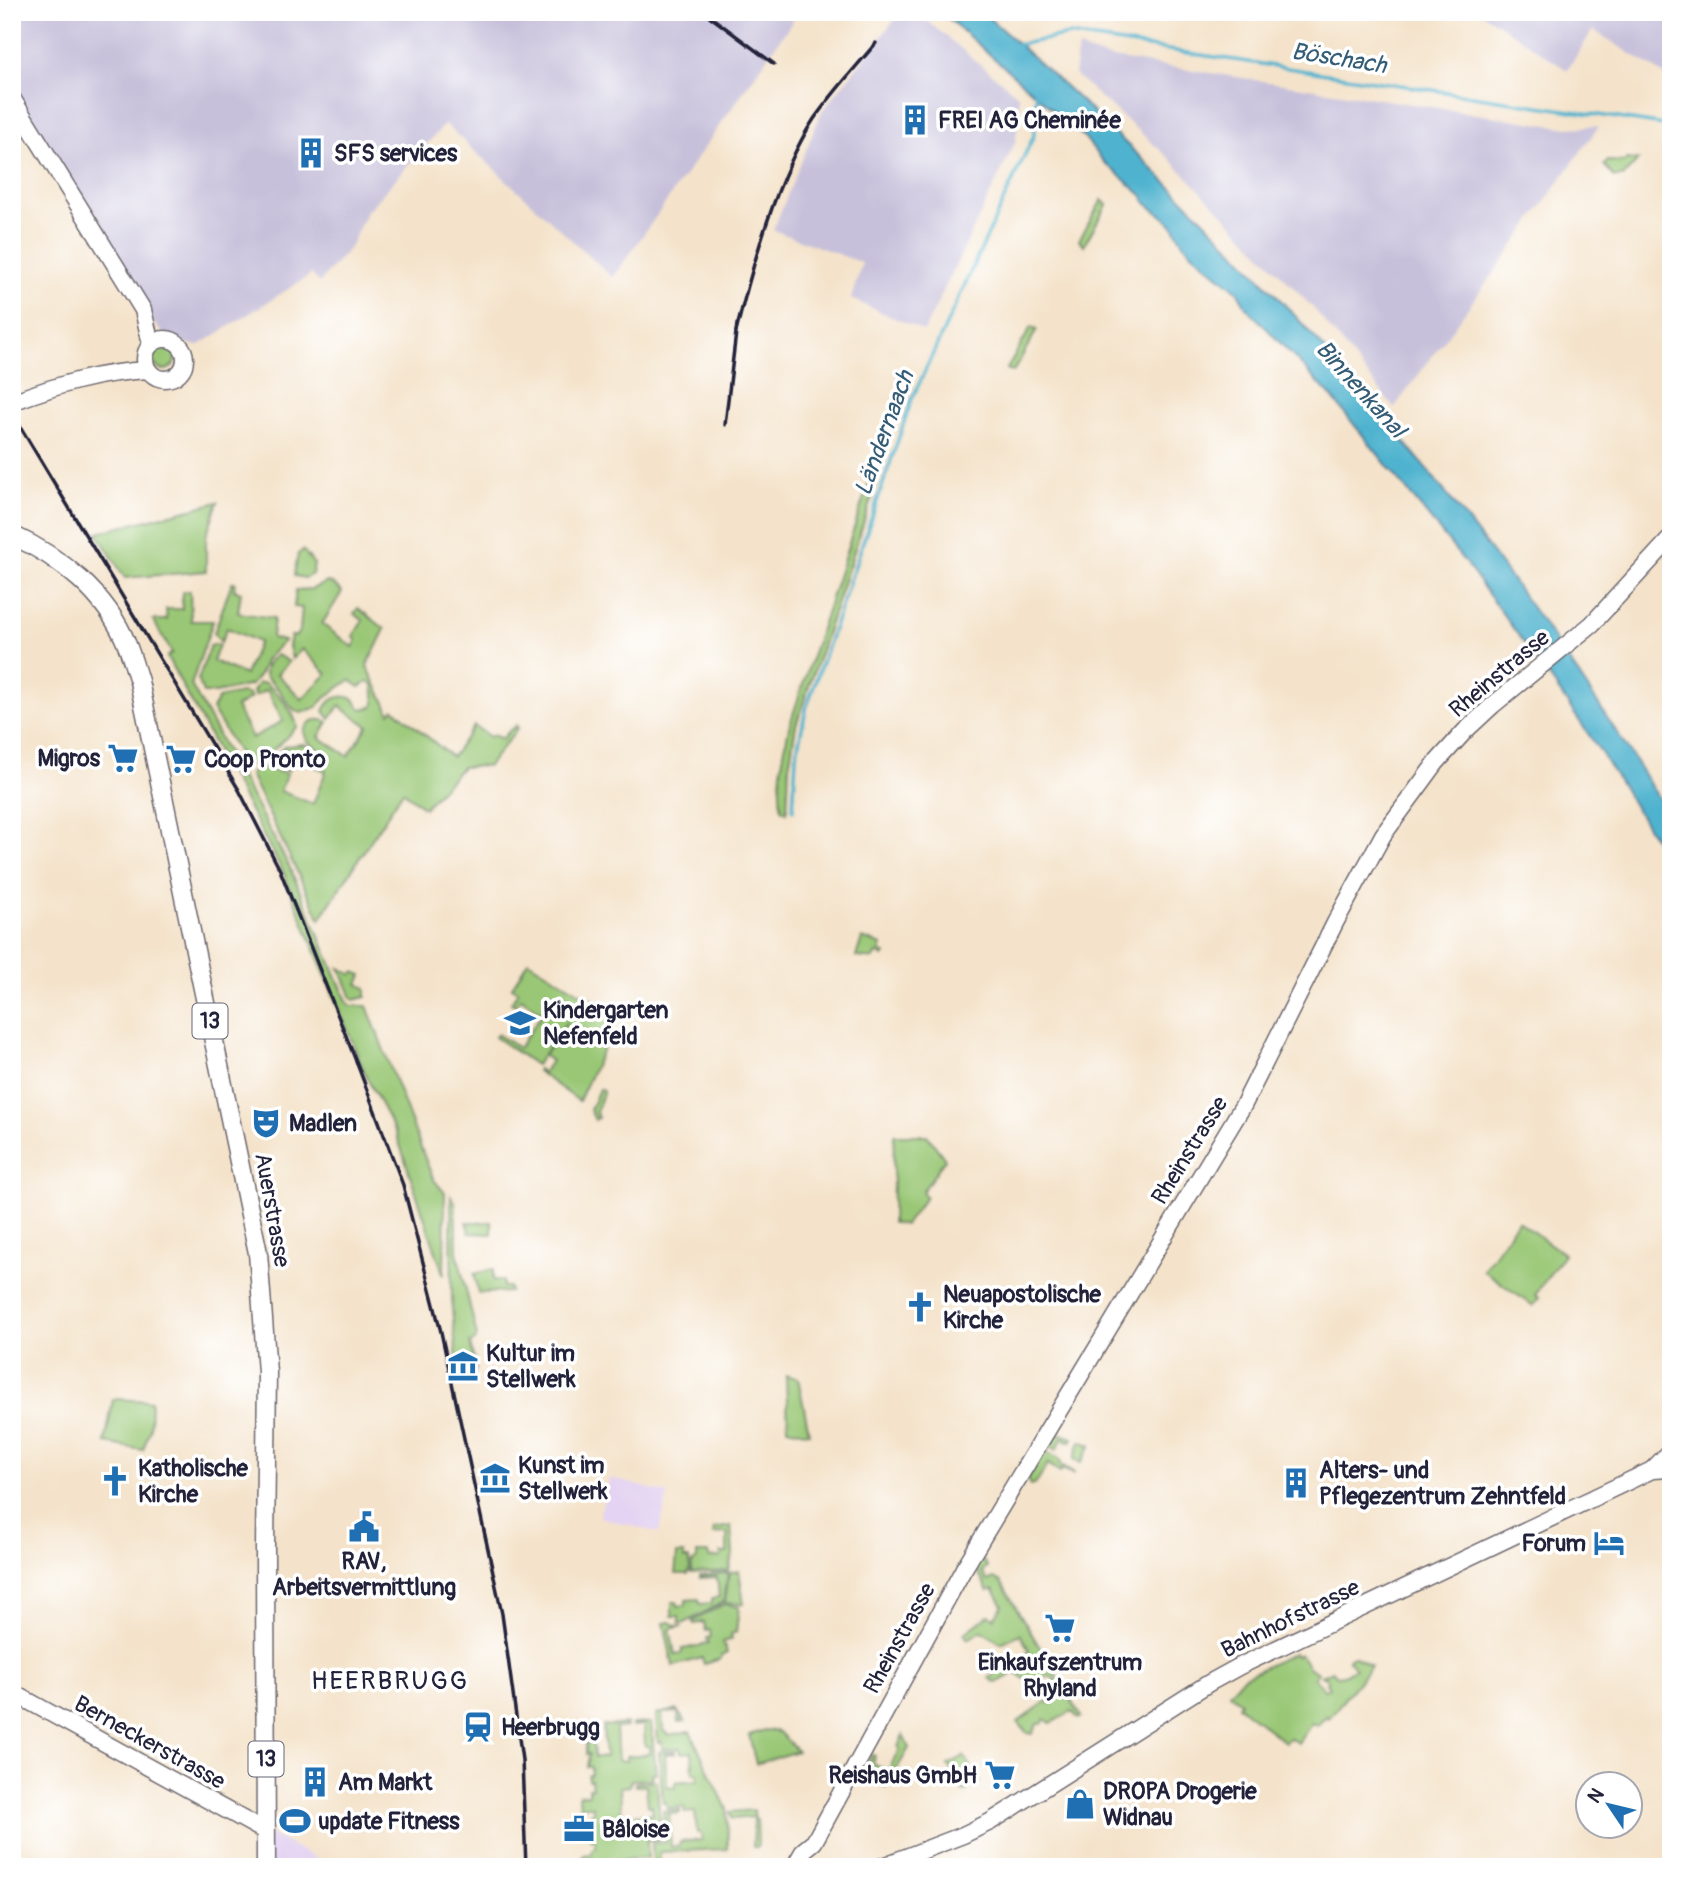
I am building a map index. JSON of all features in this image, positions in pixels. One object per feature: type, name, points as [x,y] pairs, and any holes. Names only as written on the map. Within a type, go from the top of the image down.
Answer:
[{"type":"main road","name":"Auerstrasse","points":[[12,535],[50,555],[71,571],[109,612],[126,643],[139,681],[253,1220],[264,1314],[267,1372],[266,1832]]},
{"type":"main road","name":"13","points":[[266,1832],[266,1867]]},
{"type":"street","points":[[12,98],[143,310],[168,339]]},
{"type":"street","points":[[12,402],[46,389],[115,372],[148,356],[159,339],[178,343],[184,351],[185,360],[181,371],[168,379],[161,379],[148,356],[143,310]]},
{"type":"street","name":"Rheinstrasse","points":[[794,1867],[804,1850],[814,1842],[963,1570],[1244,1104],[1383,835],[1412,794],[1451,747],[1493,705],[1610,606],[1671,538]]},
{"type":"street","name":"Bahnhofstrasse","points":[[880,1867],[990,1822],[1226,1674],[1652,1470],[1671,1454]]},
{"type":"street","name":"Bahnhofstrasse","points":[[1652,1470],[1671,1469]]},
{"type":"street","name":"Berneckerstrasse","points":[[12,1692],[266,1832]]},
{"type":"street","name":"Rheinstrasse","points":[[807,1867],[813,1855],[814,1842]]},
{"type":"shaded area","points":[[12,12],[799,12],[613,278],[445,124],[366,212],[351,246],[319,283],[312,274],[198,346],[168,339],[143,310],[12,91]]},
{"type":"shaded area","points":[[901,12],[916,12],[1019,96],[1015,143],[924,331],[851,299],[862,263],[773,230],[822,111]]},
{"type":"shaded area","points":[[1480,12],[1671,12],[1671,79],[1593,30],[1567,70]]},
{"type":"shaded area","points":[[1078,48],[1106,57],[1568,128],[1599,126],[1394,408],[1315,310],[1168,157],[1074,74]]},
{"type":"shaded area","points":[[610,1478],[668,1494],[659,1533],[599,1517]]},
{"type":"shaded area","points":[[266,1832],[333,1867],[266,1867]]},
{"type":"green space","points":[[1626,159],[1638,160],[1623,177],[1614,177],[1604,165],[1608,161],[1625,162]]},
{"type":"green space","points":[[1102,200],[1107,205],[1084,245],[1079,240]]},
{"type":"green space","points":[[1031,327],[1037,330],[1013,372],[1007,369]]},
{"type":"green space","points":[[164,348],[174,355],[175,359],[168,369],[164,370],[154,363],[153,359],[160,349]]},
{"type":"green space","points":[[870,479],[877,482],[796,725],[789,766],[787,812],[782,810],[780,790],[781,768],[789,727]]},
{"type":"green space","points":[[218,502],[206,536],[206,571],[125,578],[97,533]]},
{"type":"green space","points":[[303,550],[314,564],[312,574],[305,578],[294,576],[298,554]]},
{"type":"green space","points":[[232,582],[235,582],[234,590],[241,592],[238,613],[274,618],[272,638],[284,641],[266,659],[260,674],[251,685],[216,693],[203,693],[198,680],[210,646],[219,645],[213,661],[245,675],[259,642],[227,628],[221,642],[214,633]]},
{"type":"green space","points":[[327,582],[342,592],[322,624],[353,647],[357,640],[353,637],[363,620],[354,614],[358,608],[385,629],[367,666],[390,713],[394,709],[452,757],[474,726],[490,737],[494,735],[502,739],[516,725],[518,728],[488,766],[462,767],[424,808],[403,791],[320,919],[250,775],[252,771],[262,767],[287,774],[280,791],[313,804],[326,771],[294,757],[288,771],[278,765],[274,757],[285,746],[304,744],[309,747],[312,755],[327,763],[330,757],[307,741],[304,732],[311,722],[328,722],[319,737],[348,756],[368,726],[339,706],[330,719],[324,711],[332,700],[340,697],[354,699],[362,709],[372,707],[375,703],[373,684],[368,682],[360,687],[350,680],[327,696],[317,707],[301,713],[295,711],[265,676],[268,664],[277,655],[289,662],[277,674],[302,699],[327,674],[302,649],[292,659],[289,646],[291,636],[296,636],[300,630],[302,608],[294,607],[296,590],[312,589]]},
{"type":"green space","points":[[190,591],[191,621],[213,621],[191,685],[289,866],[348,1003],[352,1006],[367,1006],[428,1166],[434,1180],[445,1193],[444,1276],[396,1133],[367,1078],[283,872],[167,657],[172,653],[153,620],[167,620],[166,609],[182,609],[182,592]]},
{"type":"green space","points":[[258,683],[265,683],[280,697],[293,714],[297,727],[269,754],[251,765],[243,761],[212,709],[219,698],[241,693],[249,695],[251,698],[236,707],[252,738],[283,721],[267,690],[255,696],[253,692]]},
{"type":"green space","points":[[862,938],[882,945],[880,951],[885,954],[883,957],[877,953],[874,959],[856,957]]},
{"type":"green space","points":[[528,961],[618,1016],[579,1101],[537,1071],[538,1069],[543,1073],[551,1061],[544,1056],[567,1021],[536,1065],[495,1037],[497,1034],[519,1048],[542,1013],[521,998],[516,1005],[511,1003],[518,991],[512,987]]},
{"type":"green space","points":[[340,968],[352,975],[354,972],[362,975],[358,984],[366,988],[366,997],[354,1000],[352,998]]},
{"type":"green space","points":[[599,1089],[603,1094],[596,1112],[598,1118],[595,1120],[590,1110]]},
{"type":"green space","points":[[894,1135],[927,1135],[945,1159],[922,1192],[926,1196],[905,1225],[892,1223]]},
{"type":"green space","points":[[451,1196],[455,1202],[457,1252],[477,1336],[475,1341],[470,1343],[476,1370],[468,1372],[465,1359],[457,1361],[452,1308]]},
{"type":"green space","points":[[1518,1221],[1564,1254],[1535,1295],[1539,1298],[1533,1306],[1483,1270]]},
{"type":"green space","points":[[467,1222],[492,1222],[492,1234],[469,1233]]},
{"type":"green space","points":[[493,1269],[493,1280],[503,1280],[503,1287],[509,1287],[510,1292],[478,1293],[474,1274]]},
{"type":"green space","points":[[786,1376],[798,1378],[809,1433],[788,1428]]},
{"type":"green space","points":[[113,1399],[151,1401],[150,1429],[143,1450],[105,1443]]},
{"type":"green space","points":[[1059,1433],[1073,1438],[1071,1442],[1063,1438],[1056,1450],[1048,1444],[1053,1436]]},
{"type":"green space","points":[[1080,1441],[1091,1445],[1081,1463],[1074,1459]]},
{"type":"green space","points":[[1044,1450],[1074,1473],[1063,1469],[1060,1472],[1048,1464],[1036,1483],[1030,1485],[1027,1479]]},
{"type":"green space","points":[[731,1526],[733,1555],[728,1571],[691,1573],[697,1553],[709,1553],[709,1558],[721,1557],[721,1553],[727,1553],[727,1533],[713,1534],[714,1529]]},
{"type":"green space","points":[[677,1554],[684,1554],[684,1559],[689,1559],[688,1574],[675,1574]]},
{"type":"green space","points":[[981,1557],[987,1567],[982,1571],[987,1581],[994,1578],[1001,1582],[1081,1717],[1078,1719],[1072,1711],[1051,1723],[1044,1719],[1042,1724],[1038,1723],[1032,1734],[1027,1733],[1018,1722],[1047,1701],[1053,1704],[1061,1692],[1051,1675],[1033,1684],[1015,1673],[996,1683],[989,1678],[1015,1660],[1021,1663],[1029,1650],[1020,1634],[1001,1643],[982,1631],[968,1639],[964,1634],[989,1615],[994,1618],[1003,1605],[993,1589],[988,1591],[975,1568]]},
{"type":"green space","points":[[739,1571],[744,1604],[725,1603],[729,1573]]},
{"type":"green space","points":[[728,1573],[723,1602],[685,1623],[679,1623],[679,1616],[672,1616],[672,1602],[677,1602],[678,1606],[686,1605],[686,1600],[699,1599],[700,1604],[712,1603],[712,1598],[719,1597],[717,1577],[700,1576]]},
{"type":"green space","points":[[724,1604],[739,1607],[736,1632],[731,1634],[732,1639],[723,1642],[727,1653],[721,1656],[721,1659],[704,1664],[702,1658],[673,1666],[664,1623],[683,1626],[670,1629],[675,1654],[682,1653],[682,1649],[708,1644],[710,1630],[706,1631],[704,1622],[694,1624],[693,1621]]},
{"type":"green space","points":[[1294,1653],[1296,1656],[1300,1654],[1308,1667],[1318,1673],[1314,1678],[1324,1690],[1329,1687],[1326,1683],[1328,1679],[1321,1676],[1332,1671],[1337,1676],[1344,1675],[1355,1668],[1348,1659],[1354,1656],[1371,1666],[1329,1718],[1326,1716],[1317,1726],[1312,1723],[1298,1743],[1289,1738],[1285,1742],[1238,1706],[1240,1702],[1229,1693],[1242,1678]]},
{"type":"green space","points":[[676,1710],[678,1712],[662,1713],[663,1730],[668,1735],[690,1731],[727,1809],[728,1849],[660,1852],[660,1861],[653,1861],[652,1843],[666,1842],[663,1811],[680,1810],[680,1813],[669,1814],[671,1847],[679,1846],[680,1842],[702,1840],[701,1833],[697,1833],[695,1812],[685,1813],[684,1807],[667,1808],[666,1802],[663,1802],[659,1752],[675,1751],[665,1754],[667,1787],[675,1787],[675,1782],[698,1780],[698,1773],[693,1773],[692,1752],[681,1753],[680,1748],[662,1749],[662,1742],[658,1742],[656,1714]]},
{"type":"green space","points":[[651,1723],[656,1773],[652,1773],[653,1779],[631,1780],[630,1786],[620,1787],[622,1820],[630,1820],[630,1815],[653,1814],[652,1806],[648,1806],[646,1786],[635,1786],[635,1783],[657,1781],[661,1839],[647,1840],[648,1858],[596,1862],[595,1859],[584,1860],[583,1855],[592,1854],[592,1849],[596,1848],[595,1840],[591,1840],[590,1827],[594,1826],[594,1819],[590,1819],[593,1806],[580,1806],[579,1795],[589,1794],[589,1788],[592,1787],[591,1780],[588,1780],[588,1775],[591,1774],[591,1767],[587,1767],[589,1754],[586,1754],[586,1743],[589,1742],[584,1731],[568,1729],[592,1727],[594,1757],[605,1757],[603,1726],[626,1724],[626,1727],[616,1728],[618,1761],[626,1761],[626,1756],[649,1754],[649,1746],[645,1746],[644,1725],[632,1724]]},
{"type":"green space","points":[[765,1730],[779,1732],[797,1751],[756,1764],[749,1735]]},
{"type":"green space","points":[[903,1735],[909,1748],[886,1788],[862,1775],[871,1754],[875,1756],[872,1762],[888,1771],[900,1749],[898,1747]]},
{"type":"green space","points":[[964,1756],[980,1782],[964,1792],[948,1765]]},
{"type":"green space","points":[[754,1810],[758,1847],[753,1847],[754,1817],[732,1819],[730,1812]]},
{"type":"water","points":[[941,12],[982,12],[1066,87],[1226,243],[1375,407],[1446,493],[1513,582],[1626,747],[1670,817],[1671,865],[1600,751],[1554,684],[1464,561],[1331,396],[1246,307],[1237,291],[1192,253],[1172,224],[1104,162],[1085,138]]},
{"type":"waterway","name":"Böschach","points":[[1016,45],[1069,35],[1671,126]]},
{"type":"waterway","name":"Ländernaach","points":[[793,810],[796,756],[806,709],[912,399],[1034,135],[1036,92]]},
{"type":"railway","points":[[704,12],[774,64]]},
{"type":"railway","points":[[736,332],[767,222],[788,167],[814,119],[876,43]]},
{"type":"railway","points":[[725,425],[737,324]]},
{"type":"railway","points":[[12,413],[239,790],[280,870],[403,1185],[441,1332],[502,1614],[522,1760],[526,1867]]},
{"type":"place","name":"FREI AG Cheminée","points":[[915,120]]},
{"type":"place","name":"SFS services","points":[[311,153]]},
{"type":"place","name":"Migros","points":[[123,758]]},
{"type":"place","name":"Coop Pronto","points":[[181,759]]},
{"type":"place","name":"Kindergarten Nefenfeld","points":[[520,1023]]},
{"type":"place","name":"Madlen","points":[[266,1123]]},
{"type":"place","name":"Neuapostolische Kirche","points":[[920,1307]]},
{"type":"place","name":"Kultur im Stellwerk","points":[[463,1366]]},
{"type":"place","name":"Kunst im Stellwerk","points":[[495,1478]]},
{"type":"place","name":"Katholische Kirche","points":[[115,1481]]},
{"type":"place","name":"Alters- und Pflegezentrum Zehntfeld","points":[[1296,1483]]},
{"type":"place","name":"RAV, Arbeitsvermittlung","points":[[364,1527]]},
{"type":"place","name":"Forum","points":[[1609,1543]]},
{"type":"place","name":"Einkaufszentrum Rhyland","points":[[1060,1628]]},
{"type":"place","name":"Heerbrugg","points":[[478,1727]]},
{"type":"place","name":"Reishaus GmbH","points":[[1000,1775]]},
{"type":"place","name":"Am Markt","points":[[315,1782]]},
{"type":"place","name":"DROPA Drogerie Widnau","points":[[1080,1804]]},
{"type":"place","name":"update Fitness","points":[[295,1821]]},
{"type":"place","name":"Bâloise","points":[[579,1829]]},
{"type":"district","name":"HEERBRUGG","points":[[390,1680]]},
{"type":"water label","name":"Binnenkanal","points":[[1361,389]]}]
